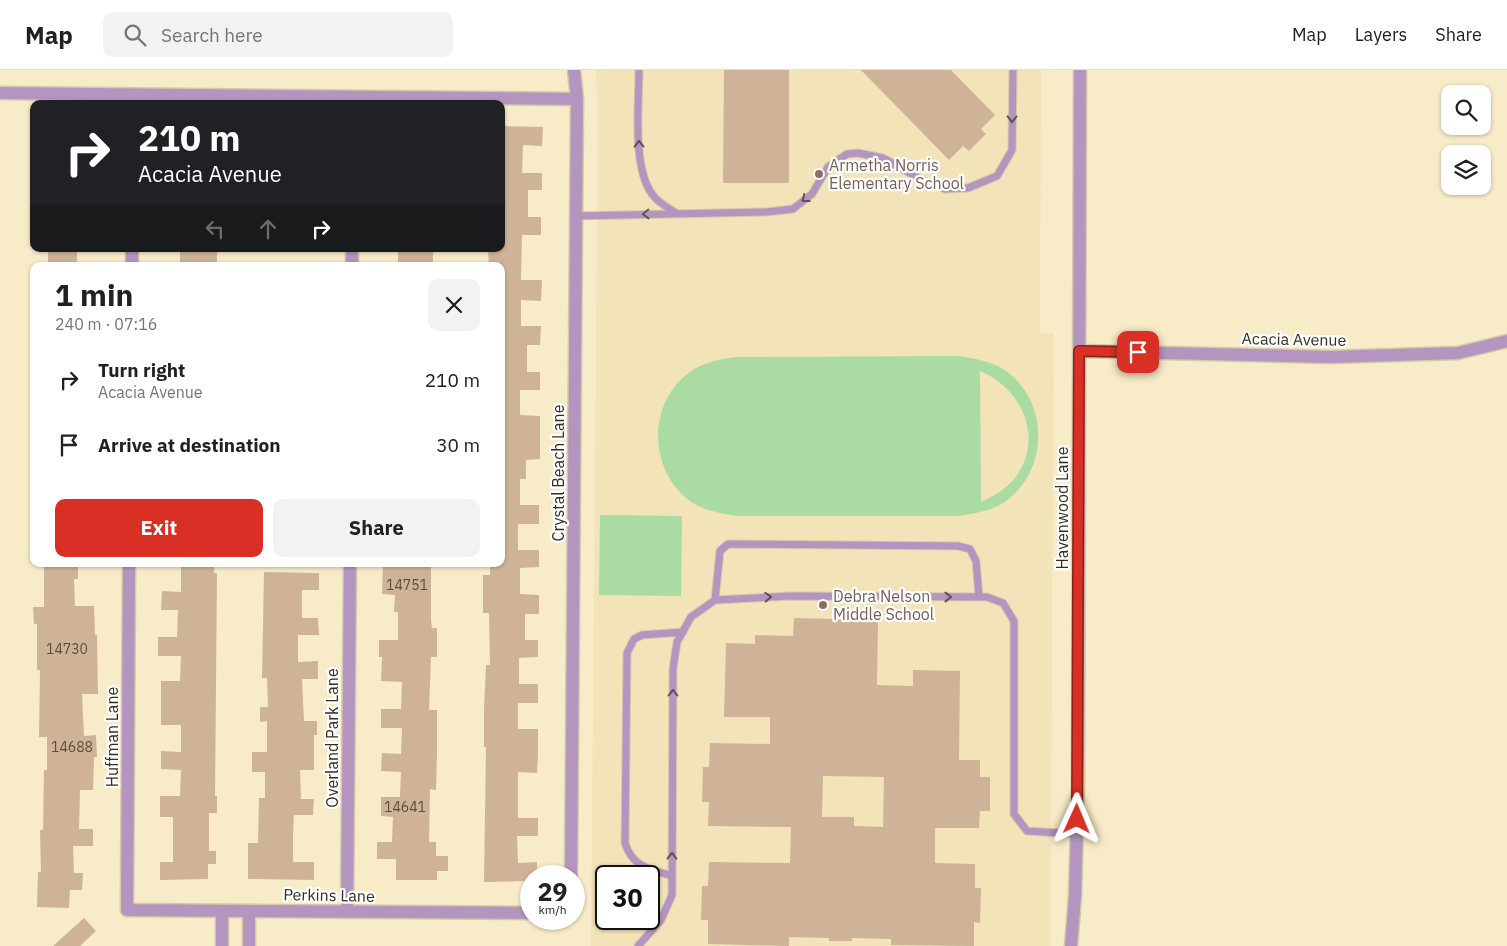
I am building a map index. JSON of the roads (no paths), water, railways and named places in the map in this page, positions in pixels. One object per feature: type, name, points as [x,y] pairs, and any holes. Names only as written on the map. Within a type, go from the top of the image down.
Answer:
[{"type":"street","name":"Crystal Beach Lane","points":[[572,865],[577,99],[574,70]]},
{"type":"street","name":"Havenwood Lane","points":[[1070,946],[1075,896],[1077,834],[1080,70]]},
{"type":"street","points":[[0,94],[133,99],[577,99]]},
{"type":"street","name":"Acacia Avenue","points":[[1079,351],[1331,357],[1458,353],[1507,341]]},
{"type":"street","name":"Huffman Lane","points":[[127,910],[130,567]]},
{"type":"street","name":"Overland Park Lane","points":[[347,912],[350,567]]},
{"type":"street","name":"Perkins Lane","points":[[127,910],[520,914]]},
{"type":"street","points":[[222,910],[222,946]]},
{"type":"street","points":[[249,911],[249,946]]},
{"type":"lane","points":[[639,70],[640,160],[644,181],[653,196],[676,214]]},
{"type":"lane","points":[[576,216],[792,209],[812,194],[828,167],[847,154],[858,153],[883,158],[924,181],[946,189],[968,188],[997,176],[1012,150],[1013,70]]},
{"type":"lane","points":[[715,600],[720,551],[728,544],[958,546],[970,549],[976,561],[979,597]]},
{"type":"lane","points":[[638,946],[661,920],[672,895],[673,669],[677,642],[691,617],[715,600],[790,596],[987,597],[1003,603],[1014,621],[1014,814],[1027,831],[1077,834]]},
{"type":"lane","points":[[672,876],[641,866],[633,860],[625,843],[627,653],[634,639],[642,635],[683,632]]},
{"type":"place","name":"Armetha Norris Elementary School","points":[[819,174]]},
{"type":"place","name":"Debra Nelson Middle School","points":[[823,605]]}]
